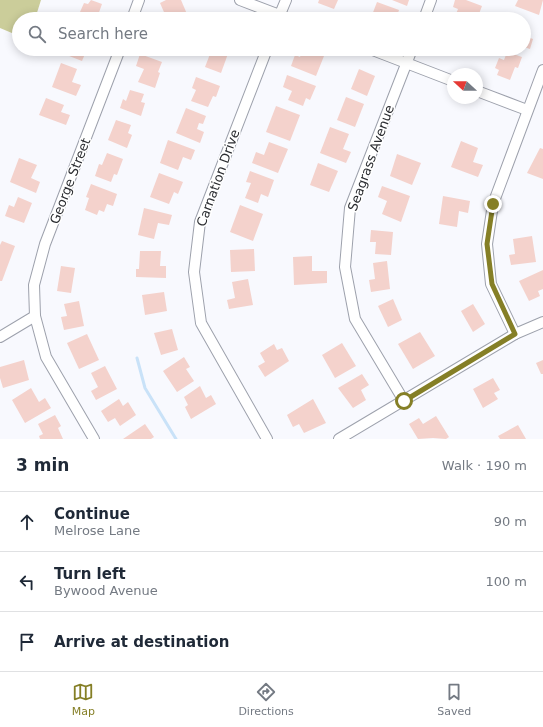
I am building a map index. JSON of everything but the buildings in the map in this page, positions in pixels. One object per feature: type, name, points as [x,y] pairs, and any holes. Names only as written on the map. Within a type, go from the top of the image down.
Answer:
[{"type":"street","points":[[135,12],[139,0]]},
{"type":"street","points":[[240,0],[268,12]]},
{"type":"street","points":[[281,12],[286,0]]},
{"type":"street","points":[[427,12],[431,0]]},
{"type":"street","name":"George Street","points":[[94,439],[46,358],[35,316],[34,285],[46,244],[117,56]]},
{"type":"street","name":"Carnation Drive","points":[[264,56],[200,222],[194,272],[201,323],[267,439]]},
{"type":"street","points":[[388,56],[447,79]]},
{"type":"street","name":"Seagrass Avenue","points":[[404,401],[355,319],[345,267],[350,208],[410,56]]},
{"type":"street","points":[[515,334],[492,284],[487,244],[493,204],[543,70]]},
{"type":"street","points":[[483,92],[527,110]]},
{"type":"street","points":[[0,337],[35,316]]},
{"type":"street","points":[[339,439],[515,334],[543,322]]},
{"type":"green space","points":[[0,0],[41,0],[37,12],[12,12],[12,33],[0,28]]},
{"type":"waterway","points":[[137,358],[145,388],[176,439]]},
{"type":"route","points":[[404,401],[515,334],[492,284],[487,244],[493,204]]}]
